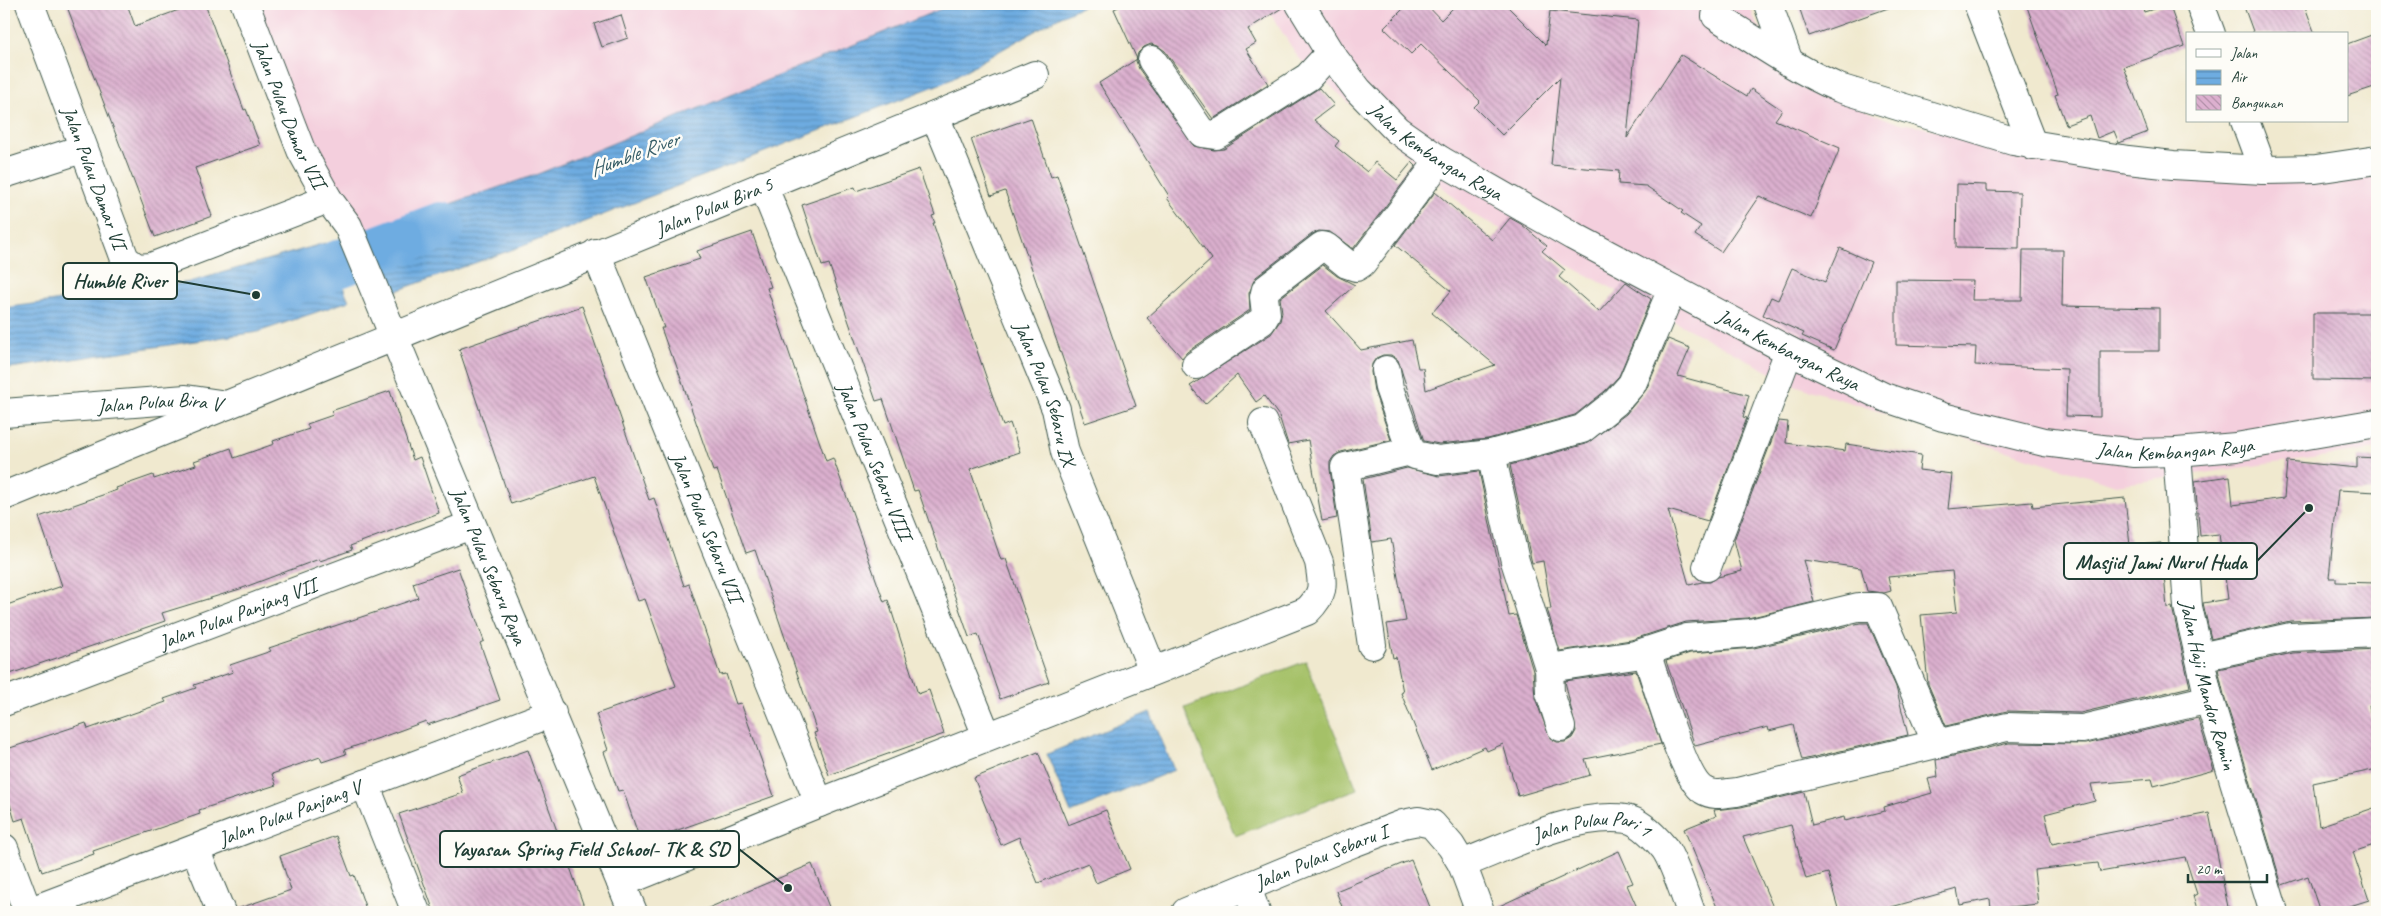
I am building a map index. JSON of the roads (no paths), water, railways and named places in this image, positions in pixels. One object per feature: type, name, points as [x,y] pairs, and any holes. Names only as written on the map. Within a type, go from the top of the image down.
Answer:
[{"type":"street","name":"Jalan Pulau Damar VI","points":[[30,4],[82,149],[125,258],[137,268],[151,267],[340,215]]},
{"type":"street","name":"Jalan Pulau Damar VII","points":[[244,4],[301,150],[340,215]]},
{"type":"street","name":"Jalan Kembangan Raya","points":[[1300,4],[1330,54],[1358,90],[1397,130],[1440,160],[1573,236],[1672,289],[1789,351],[1884,397],[1943,417],[2044,442],[2135,453],[2236,448],[2377,423]]},
{"type":"street","points":[[1768,4],[1789,62]]},
{"type":"street","points":[[1978,4],[2033,146]]},
{"type":"street","points":[[2200,4],[2210,32]]},
{"type":"street","points":[[1716,16],[1789,62],[1839,88],[2033,146],[2173,165],[2263,170],[2316,169],[2377,160]]},
{"type":"street","points":[[1152,60],[1202,133],[1208,136],[1223,131],[1308,77],[1330,54]]},
{"type":"street","name":"Jalan Pulau Bira 5","points":[[389,327],[596,253],[1035,75]]},
{"type":"street","name":"Jalan Pulau Sebaru IX","points":[[934,116],[1056,409],[1065,452],[1153,671]]},
{"type":"street","points":[[2245,122],[2263,170]]},
{"type":"street","points":[[4,173],[82,149]]},
{"type":"street","points":[[1196,365],[1262,321],[1266,314],[1264,297],[1266,289],[1322,246],[1326,247],[1347,264],[1356,267],[1362,264],[1440,160]]},
{"type":"street","name":"Jalan Pulau Sebaru VIII","points":[[764,185],[987,736]]},
{"type":"street","name":"Jalan Pulau Sebaru Raya","points":[[340,215],[552,713],[633,912]]},
{"type":"street","name":"Jalan Pulau Sebaru VII","points":[[596,253],[819,803]]},
{"type":"street","points":[[1386,370],[1389,388],[1410,451],[1415,454],[1438,460],[1491,454],[1582,429],[1616,402],[1632,384],[1672,289]]},
{"type":"street","name":"Jalan Pulau Bira V","points":[[4,414],[186,399],[227,405],[389,327]]},
{"type":"street","points":[[1707,567],[1789,351]]},
{"type":"street","points":[[4,496],[227,405]]},
{"type":"street","points":[[621,884],[987,736],[1307,611],[1319,599],[1322,582],[1319,562],[1263,423]]},
{"type":"street","points":[[1372,645],[1346,466],[1410,451]]},
{"type":"street","name":"Jalan Haji Mandor Ramin","points":[[2177,452],[2188,607],[2209,698],[2274,912]]},
{"type":"street","points":[[1491,454],[1515,562],[1549,668],[1550,693],[1561,726]]},
{"type":"street","name":"Jalan Pulau Panjang VII","points":[[4,702],[471,525]]},
{"type":"street","points":[[1549,668],[1646,652],[1687,638],[1750,633],[1858,608],[1878,607],[1937,744]]},
{"type":"street","points":[[2200,657],[2290,637],[2377,633]]},
{"type":"street","points":[[1646,652],[1685,761],[1697,785],[1714,794],[1737,792],[2007,726],[2082,729],[2209,698]]},
{"type":"street","name":"Jalan Pulau Panjang V","points":[[28,912],[552,713]]},
{"type":"street","points":[[365,784],[416,912]]},
{"type":"street","name":"Jalan Pulau Pari 1","points":[[1468,862],[1564,826],[1597,820],[1628,819],[1647,831],[1666,850],[1691,912]]},
{"type":"street","name":"Jalan Pulau Sebaru I","points":[[1186,912],[1251,900],[1353,843],[1403,824],[1418,821],[1432,824],[1468,862]]},
{"type":"street","points":[[4,848],[28,912]]},
{"type":"street","points":[[195,849],[220,912]]},
{"type":"street","points":[[1468,862],[1480,912]]},
{"type":"water","points":[[953,4],[1087,4],[1063,15],[945,82],[528,244],[396,291],[373,230],[538,174]]},
{"type":"water","points":[[325,243],[349,301],[258,332],[4,369],[4,308],[190,282]]},
{"type":"water","points":[[1150,712],[1174,770],[1071,813],[1047,754]]},
{"type":"waterway","name":"Humble River","points":[[274,288],[441,226]]},
{"type":"place","name":"Humble River","points":[[256,295]]},
{"type":"place","name":"Masjid Jami Nurul Huda","points":[[2309,508]]},
{"type":"place","name":"Yayasan Spring Field School- TK & SD","points":[[788,888]]}]
